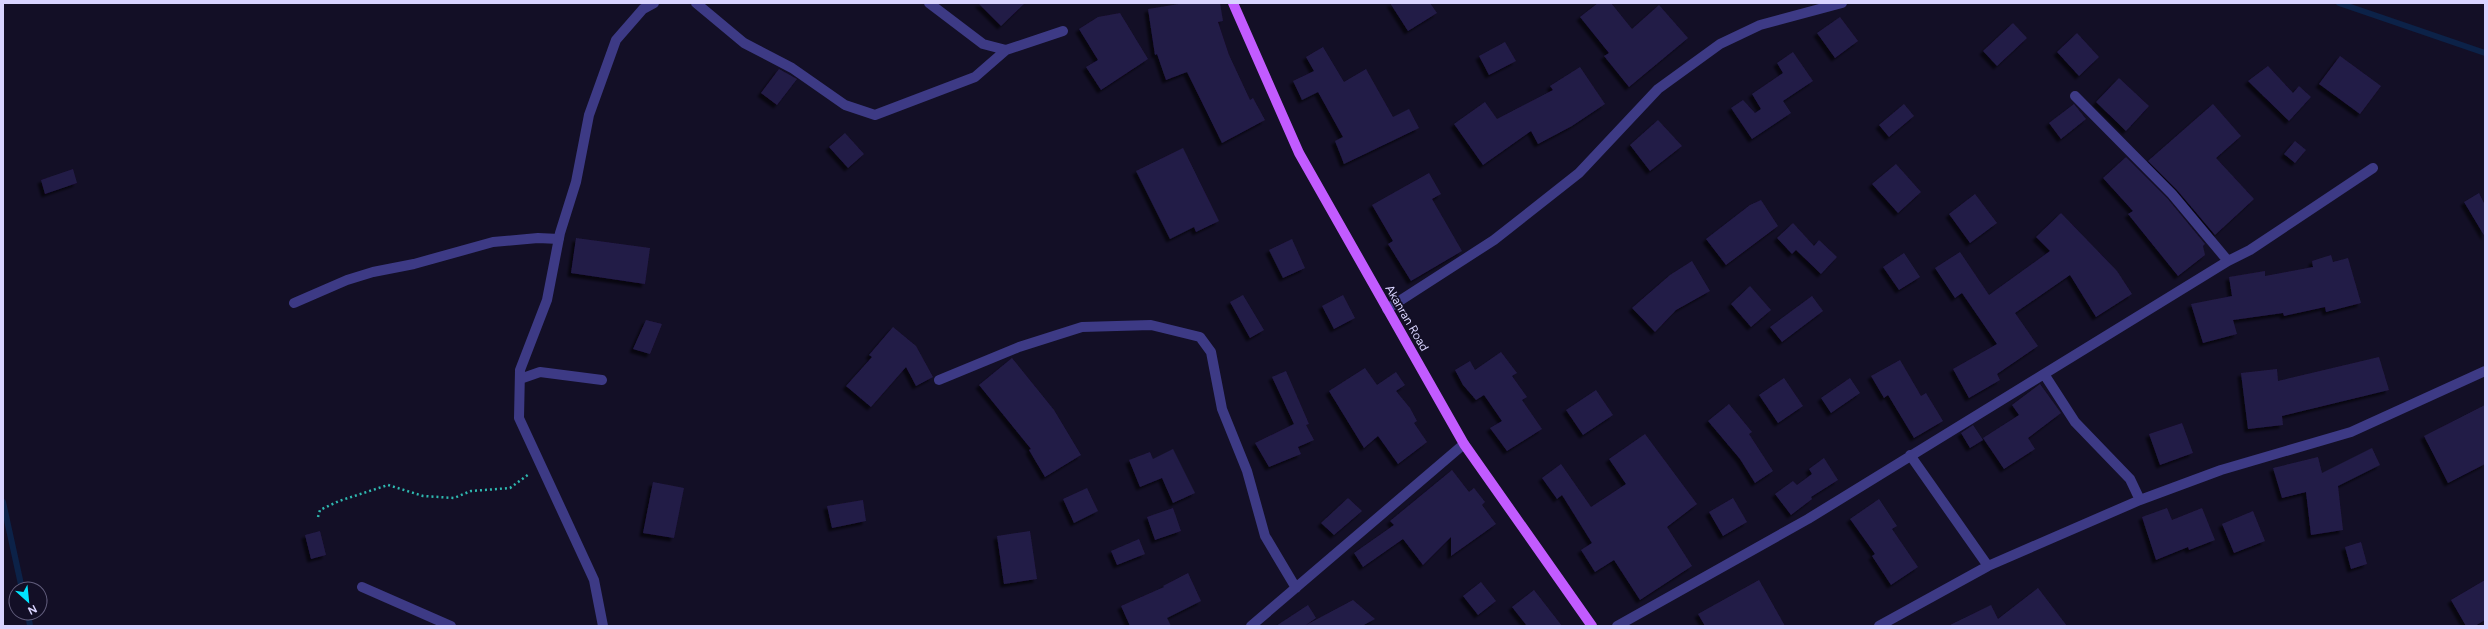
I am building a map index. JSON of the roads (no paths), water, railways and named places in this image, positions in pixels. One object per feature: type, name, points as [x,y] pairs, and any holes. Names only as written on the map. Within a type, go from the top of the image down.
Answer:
[{"type":"main road","name":"Akanran Road","points":[[1232,3],[1299,153],[1464,444],[1592,626]]},
{"type":"street","points":[[604,626],[594,580],[519,418],[520,370],[547,300],[559,239],[576,182],[588,115],[616,40],[643,9],[654,3]]},
{"type":"street","points":[[696,3],[744,43],[792,68],[845,105],[875,115],[975,77],[1006,50],[1063,31]]},
{"type":"street","points":[[929,3],[983,44],[1006,50]]},
{"type":"street","points":[[1387,309],[1494,240],[1579,173],[1658,89],[1720,44],[1760,25],[1842,3]]},
{"type":"street","points":[[2074,96],[2172,194],[2228,261]]},
{"type":"street","points":[[1617,626],[1808,519],[2228,261],[2250,250],[2372,168]]},
{"type":"street","points":[[294,303],[347,280],[373,272],[414,264],[493,242],[538,238],[559,239]]},
{"type":"street","points":[[939,380],[1019,347],[1082,326],[1151,325],[1200,337],[1212,352],[1222,409],[1247,472],[1265,536],[1296,588]]},
{"type":"street","points":[[1879,626],[1988,566],[2140,500],[2221,470],[2351,432],[2485,371]]},
{"type":"street","points":[[520,379],[540,372],[602,380]]},
{"type":"street","points":[[2044,374],[2076,422],[2130,479],[2140,500]]},
{"type":"street","points":[[1251,626],[1464,444]]},
{"type":"street","points":[[1910,455],[1988,566]]},
{"type":"street","points":[[362,587],[451,626]]},
{"type":"waterway","points":[[2339,3],[2485,53]]},
{"type":"waterway","points":[[3,502],[20,581]]},
{"type":"waterway","points":[[29,621],[30,626]]}]
